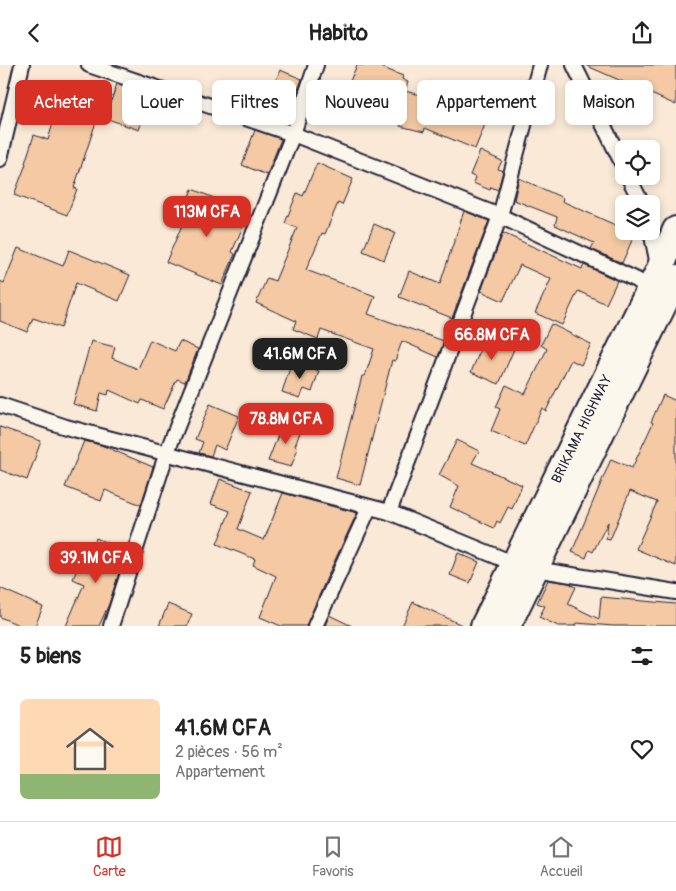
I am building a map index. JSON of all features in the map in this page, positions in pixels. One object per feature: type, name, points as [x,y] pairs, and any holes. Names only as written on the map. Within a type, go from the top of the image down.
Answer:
[{"type":"highway","name":"BRIKAMA HIGHWAY","points":[[484,626],[525,566],[663,285],[676,230]]},
{"type":"highway","name":"BRIKAMA HIGHWAY","points":[[507,626],[525,566]]},
{"type":"street","points":[[0,159],[22,65]]},
{"type":"street","points":[[89,65],[293,134],[500,216],[637,279],[663,285],[653,240]]},
{"type":"street","points":[[111,626],[167,452],[293,134],[316,65]]},
{"type":"street","points":[[389,512],[500,216],[540,65]]},
{"type":"street","points":[[574,65],[615,149]]},
{"type":"street","points":[[0,405],[66,427],[167,452],[389,512],[525,566],[676,592]]},
{"type":"street","points":[[315,626],[369,508]]},
{"type":"building","points":[[357,65],[376,65],[403,76],[402,79],[404,80],[350,80]]},
{"type":"building","points":[[585,65],[676,65],[676,105],[653,95],[653,80],[619,80]]},
{"type":"building","points":[[280,70],[302,79],[296,96],[296,80],[276,80]]},
{"type":"building","points":[[117,84],[122,86],[122,124],[112,120],[112,98]]},
{"type":"building","points":[[407,92],[417,94],[417,125],[485,125],[475,149],[425,128],[424,132],[400,126],[407,125]]},
{"type":"building","points":[[52,125],[95,125],[74,188],[77,189],[67,215],[14,195],[26,164],[34,135],[48,140]]},
{"type":"building","points":[[125,125],[141,125],[139,130]]},
{"type":"building","points":[[255,130],[281,139],[267,175],[242,165]]},
{"type":"building","points":[[480,151],[502,161],[498,169],[503,171],[498,190],[491,187],[490,190],[473,183],[475,177],[470,175]]},
{"type":"building","points":[[317,163],[353,179],[342,205],[338,203],[325,234],[322,233],[306,270],[375,296],[368,314],[444,341],[438,357],[402,341],[395,361],[392,360],[360,485],[336,478],[362,376],[365,376],[374,349],[321,330],[318,339],[293,329],[296,321],[256,303],[267,278],[275,281],[297,228],[285,223],[297,193],[303,196]]},
{"type":"building","points":[[519,178],[563,198],[562,201],[615,225],[615,240],[632,240],[622,263],[591,249],[594,243],[555,225],[557,217],[514,200]]},
{"type":"building","points":[[192,189],[219,200],[217,203],[247,217],[232,252],[235,254],[222,285],[166,262],[183,223],[179,221]]},
{"type":"building","points":[[464,211],[489,221],[452,318],[399,297],[409,271],[440,284]]},
{"type":"building","points":[[374,224],[395,233],[384,260],[363,251]]},
{"type":"building","points":[[503,233],[582,269],[584,265],[617,281],[606,304],[578,291],[562,325],[535,313],[551,279],[520,265],[503,301],[481,291]]},
{"type":"building","points":[[18,248],[63,266],[69,250],[130,275],[119,301],[76,283],[61,328],[33,318],[27,332],[0,321],[0,281],[4,283]]},
{"type":"building","points":[[551,324],[591,344],[581,365],[571,360],[546,411],[542,408],[525,446],[491,431],[500,409],[496,407],[506,385],[525,394],[547,349],[541,345]]},
{"type":"building","points":[[486,337],[514,349],[499,384],[471,372]]},
{"type":"building","points":[[150,340],[175,351],[180,341],[198,349],[185,382],[177,379],[163,409],[142,400],[140,404],[109,390],[108,395],[101,393],[97,411],[73,404],[91,341],[115,347],[112,358],[138,369]]},
{"type":"building","points":[[292,362],[319,371],[312,392],[304,389],[300,398],[282,392]]},
{"type":"building","points":[[663,395],[676,401],[676,566],[636,549],[657,502],[630,491],[610,540],[606,539],[608,522],[593,552],[589,550],[586,558],[572,552],[611,459],[632,468],[653,423],[651,422]]},
{"type":"building","points":[[210,404],[239,416],[225,450],[215,445],[211,456],[199,453],[203,442],[195,439]]},
{"type":"building","points":[[284,420],[302,427],[295,446],[298,448],[291,467],[268,461]]},
{"type":"building","points":[[0,427],[41,441],[27,480],[0,470]]},
{"type":"building","points":[[457,440],[479,451],[472,463],[522,485],[512,509],[508,507],[500,523],[497,521],[494,528],[450,507],[459,486],[439,475]]},
{"type":"building","points":[[84,441],[101,445],[153,467],[141,505],[105,490],[101,501],[65,487]]},
{"type":"building","points":[[220,479],[252,491],[238,529],[264,540],[283,493],[357,513],[306,626],[281,626],[260,617],[276,576],[253,565],[255,559],[217,544],[230,511],[211,504]]},
{"type":"building","points":[[96,538],[124,550],[116,569],[120,570],[109,604],[99,626],[66,626],[84,584],[73,579],[82,556],[88,558]]},
{"type":"building","points":[[458,553],[479,562],[470,583],[450,575]]},
{"type":"building","points":[[548,580],[569,583],[576,587],[568,604],[599,619],[601,597],[676,604],[676,626],[613,626],[576,623],[575,626],[558,626],[539,617],[545,606],[537,603]]},
{"type":"building","points":[[0,588],[43,607],[35,626],[21,626],[0,617]]},
{"type":"building","points":[[413,602],[464,626],[402,626]]},
{"type":"building","points":[[168,604],[192,614],[187,626],[159,626]]},
{"type":"building","points":[[329,615],[352,626],[325,626]]}]
